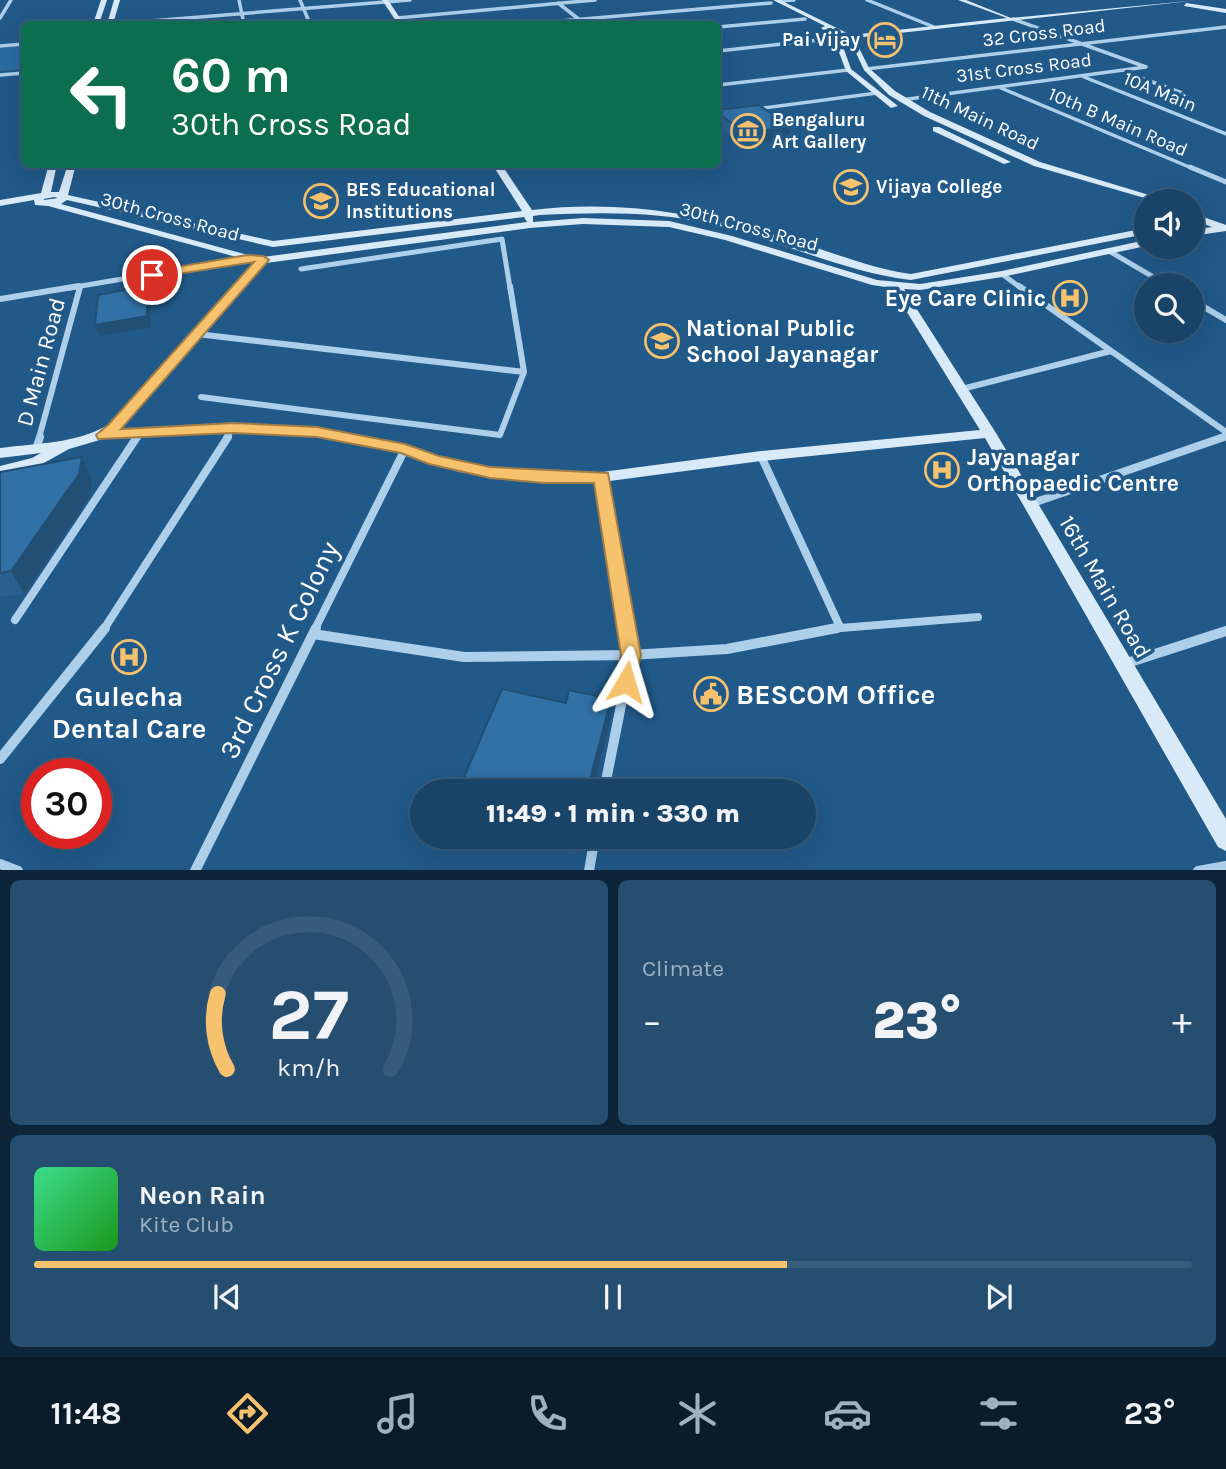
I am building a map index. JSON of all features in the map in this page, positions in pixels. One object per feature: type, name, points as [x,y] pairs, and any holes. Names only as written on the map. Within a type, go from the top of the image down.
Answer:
[{"type":"main road","points":[[97,21],[104,0]]},
{"type":"main road","points":[[112,21],[117,0]]},
{"type":"main road","points":[[961,0],[1013,19]]},
{"type":"main road","points":[[1161,0],[1226,9]]},
{"type":"main road","points":[[836,38],[1196,0]]},
{"type":"main road","points":[[386,1],[399,21]]},
{"type":"main road","points":[[773,1],[824,28],[836,38],[848,70]]},
{"type":"main road","points":[[773,1],[851,37]]},
{"type":"main road","points":[[1177,1],[1226,9]]},
{"type":"main road","name":"11th Main Road","points":[[851,37],[866,69],[901,100],[961,131],[1037,164],[1134,192]]},
{"type":"main road","name":"11th Main Road","points":[[848,70],[910,116],[985,153],[1024,168],[1134,200]]},
{"type":"main road","points":[[44,200],[52,168]]},
{"type":"main road","points":[[64,196],[71,168]]},
{"type":"main road","points":[[498,168],[529,219]]},
{"type":"main road","name":"30th Cross Road","points":[[44,200],[64,196],[273,244],[614,209],[672,214],[768,236],[880,273],[911,277],[1134,233]]},
{"type":"main road","points":[[0,203],[44,200]]},
{"type":"main road","points":[[0,210],[44,200]]},
{"type":"main road","name":"30th Cross Road","points":[[44,200],[247,258],[263,260],[529,219],[669,224],[728,238],[897,287],[933,285],[1002,274],[1134,246]]},
{"type":"main road","points":[[1204,215],[1224,223]]},
{"type":"main road","points":[[1204,220],[1224,223]]},
{"type":"main road","points":[[1204,229],[1224,223]]},
{"type":"main road","points":[[104,435],[263,260]]},
{"type":"main road","name":"16th Main Road","points":[[897,287],[989,433],[1226,840]]},
{"type":"main road","points":[[0,471],[37,461],[67,445],[104,435],[233,428],[317,432],[405,449],[434,460],[490,473],[545,478],[602,477],[761,456],[989,433]]},
{"type":"main road","points":[[0,453],[37,446],[67,445]]},
{"type":"street","points":[[0,18],[11,0]]},
{"type":"street","points":[[239,0],[243,21]]},
{"type":"street","points":[[300,0],[309,21]]},
{"type":"street","points":[[150,21],[410,0]]},
{"type":"street","points":[[554,0],[578,20]]},
{"type":"street","points":[[397,18],[595,0]]},
{"type":"street","points":[[565,21],[794,0]]},
{"type":"street","points":[[867,0],[934,27]]},
{"type":"street","points":[[961,0],[969,0]]},
{"type":"street","points":[[721,27],[806,19]]},
{"type":"street","points":[[1013,19],[1079,43]]},
{"type":"street","name":"32 Cross Road","points":[[866,69],[1226,27]]},
{"type":"street","points":[[721,51],[836,38]]},
{"type":"street","name":"31st Cross Road","points":[[901,100],[1148,69],[1079,43]]},
{"type":"street","points":[[0,46],[21,44]]},
{"type":"street","points":[[721,85],[848,70]]},
{"type":"street","points":[[1124,72],[1182,93]]},
{"type":"street","points":[[0,75],[21,73]]},
{"type":"street","name":"10A Main","points":[[1083,77],[1226,134]]},
{"type":"street","name":"10th B Main Road","points":[[999,87],[1226,182]]},
{"type":"street","points":[[744,111],[877,93]]},
{"type":"street","points":[[201,397],[500,435],[524,373],[502,239],[301,269]]},
{"type":"street","points":[[1110,251],[1147,273]]},
{"type":"street","points":[[0,299],[247,258]]},
{"type":"street","points":[[1002,274],[1226,434]]},
{"type":"street","name":"D Main Road","points":[[37,446],[80,287]]},
{"type":"street","points":[[1204,306],[1226,320]]},
{"type":"street","points":[[197,334],[524,373]]},
{"type":"street","points":[[962,388],[1111,351]]},
{"type":"street","points":[[0,759],[111,620],[233,428]]},
{"type":"street","points":[[15,620],[139,433]]},
{"type":"street","points":[[1030,504],[1226,434]]},
{"type":"street","name":"3rd Cross K Colony","points":[[195,870],[405,449]]},
{"type":"street","points":[[761,456],[840,627]]},
{"type":"street","points":[[602,477],[631,655],[606,779]]},
{"type":"street","points":[[313,634],[464,657],[631,655],[727,649],[840,627],[978,617]]},
{"type":"street","points":[[1124,664],[1226,631]]},
{"type":"street","points":[[589,870],[593,849]]},
{"type":"street","points":[[0,864],[18,870]]},
{"type":"street","points":[[1198,870],[1226,866]]},
{"type":"shaded area","points":[[21,46],[21,69],[0,71],[0,48]]},
{"type":"building","points":[[759,105],[791,127],[745,133],[721,115],[721,110]]},
{"type":"building","points":[[147,286],[147,316],[95,325],[98,295]]},
{"type":"building","points":[[82,457],[79,474],[11,571],[0,573],[0,472]]},
{"type":"building","points":[[502,689],[566,703],[569,690],[611,699],[590,779],[463,779]]},
{"type":"place","name":"Pai Vijay","points":[[885,40]]},
{"type":"place","name":"Bengaluru Art Gallery","points":[[748,131]]},
{"type":"place","name":"Vijaya College","points":[[851,187]]},
{"type":"place","name":"BES Educational Institutions","points":[[321,201]]},
{"type":"place","name":"Eye Care Clinic","points":[[1070,298]]},
{"type":"place","name":"National Public School Jayanagar","points":[[662,341]]},
{"type":"place","name":"Jayanagar Orthopaedic Centre","points":[[942,470]]},
{"type":"place","name":"Gulecha Dental Care","points":[[129,657]]},
{"type":"place","name":"BESCOM Office","points":[[711,694]]},
{"type":"route","points":[[152,275],[247,258],[263,260],[104,435],[233,428],[317,432],[405,449],[434,460],[490,473],[545,478],[602,477],[631,655],[626,682]]}]
